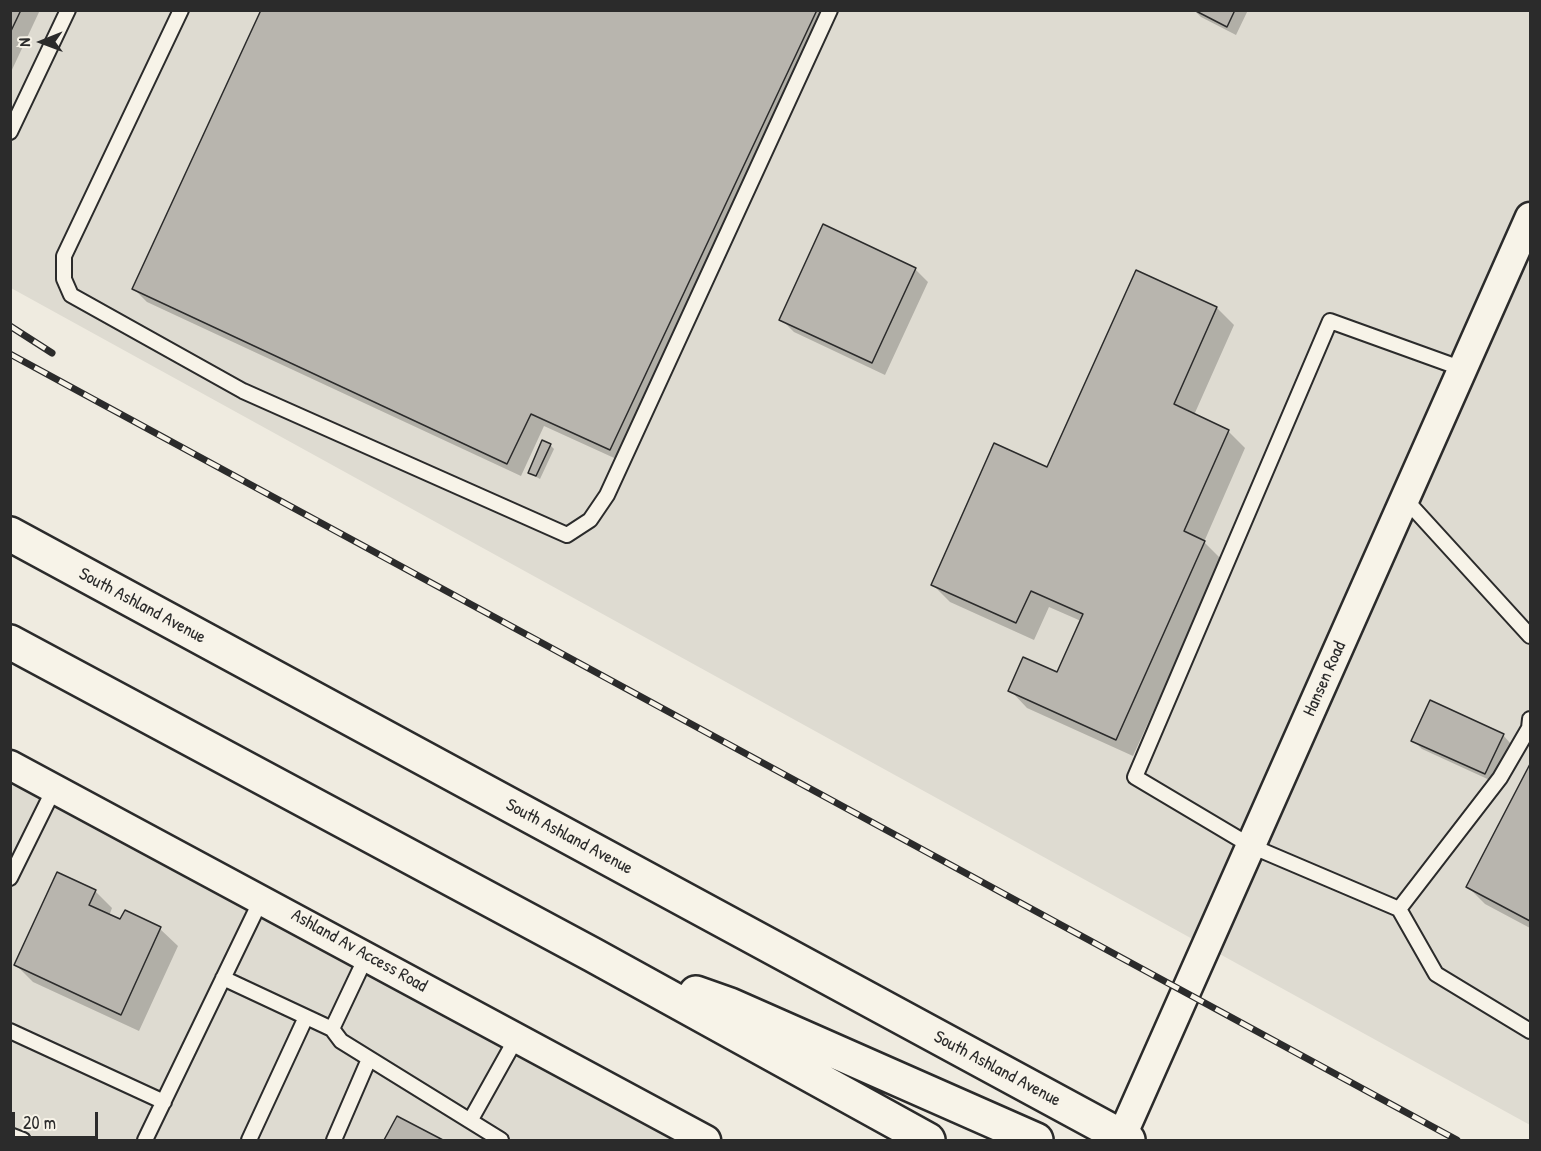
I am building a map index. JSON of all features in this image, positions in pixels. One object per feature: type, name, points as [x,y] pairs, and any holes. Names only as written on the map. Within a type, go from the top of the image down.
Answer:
[{"type":"main road","name":"South Ashland Avenue","points":[[10,534],[1121,1140]]},
{"type":"main road","points":[[10,642],[592,955],[928,1140]]},
{"type":"main road","points":[[592,955],[730,1005],[1036,1140]]},
{"type":"street","name":"Hansen Road","points":[[1121,1140],[1530,217]]},
{"type":"street","name":"Ashland Av Access Road","points":[[10,765],[262,898],[706,1140]]},
{"type":"lane","points":[[10,132],[68,10]]},
{"type":"lane","points":[[181,10],[64,256],[64,279],[71,295],[243,391],[567,535],[590,520],[607,495],[830,10]]},
{"type":"lane","points":[[1463,369],[1330,321],[1135,777],[1251,846],[1399,909],[1436,974],[1530,1031]]},
{"type":"lane","points":[[1405,499],[1530,636]]},
{"type":"lane","points":[[1399,909],[1500,778],[1529,728],[1530,719]]},
{"type":"lane","points":[[10,878],[54,789]]},
{"type":"lane","points":[[146,1140],[262,898]]},
{"type":"lane","points":[[332,1029],[367,955]]},
{"type":"lane","points":[[223,978],[332,1029],[341,1041],[501,1140]]},
{"type":"lane","points":[[249,1140],[306,1017]]},
{"type":"lane","points":[[10,1030],[164,1102]]},
{"type":"lane","points":[[470,1121],[517,1038]]},
{"type":"lane","points":[[334,1140],[369,1059]]},
{"type":"lane","points":[[10,1135],[23,1140]]},
{"type":"shaded area","points":[[11,11],[1530,11],[1530,1125],[11,288]]},
{"type":"shaded area","points":[[10,763],[704,1140],[11,1140]]},
{"type":"building","points":[[10,10],[21,10],[10,33]]},
{"type":"building","points":[[261,10],[817,10],[610,450],[531,414],[507,464],[132,289]]},
{"type":"building","points":[[1194,10],[1235,10],[1227,27]]},
{"type":"building","points":[[823,224],[916,268],[872,363],[779,320]]},
{"type":"building","points":[[1136,270],[1217,307],[1174,404],[1229,430],[1184,531],[1205,541],[1116,740],[1008,691],[1023,657],[1057,672],[1083,614],[1031,591],[1016,623],[931,585],[994,443],[1047,467]]},
{"type":"building","points":[[542,440],[551,444],[536,476],[528,473]]},
{"type":"building","points":[[1430,700],[1504,734],[1485,774],[1411,741]]},
{"type":"building","points":[[1530,764],[1530,921],[1466,887]]},
{"type":"building","points":[[57,872],[96,890],[89,905],[120,919],[125,910],[161,927],[121,1015],[14,965]]},
{"type":"building","points":[[397,1116],[443,1140],[384,1140]]},
{"type":"railway","points":[[10,326],[52,353]]},
{"type":"railway","points":[[10,354],[1457,1140]]}]
